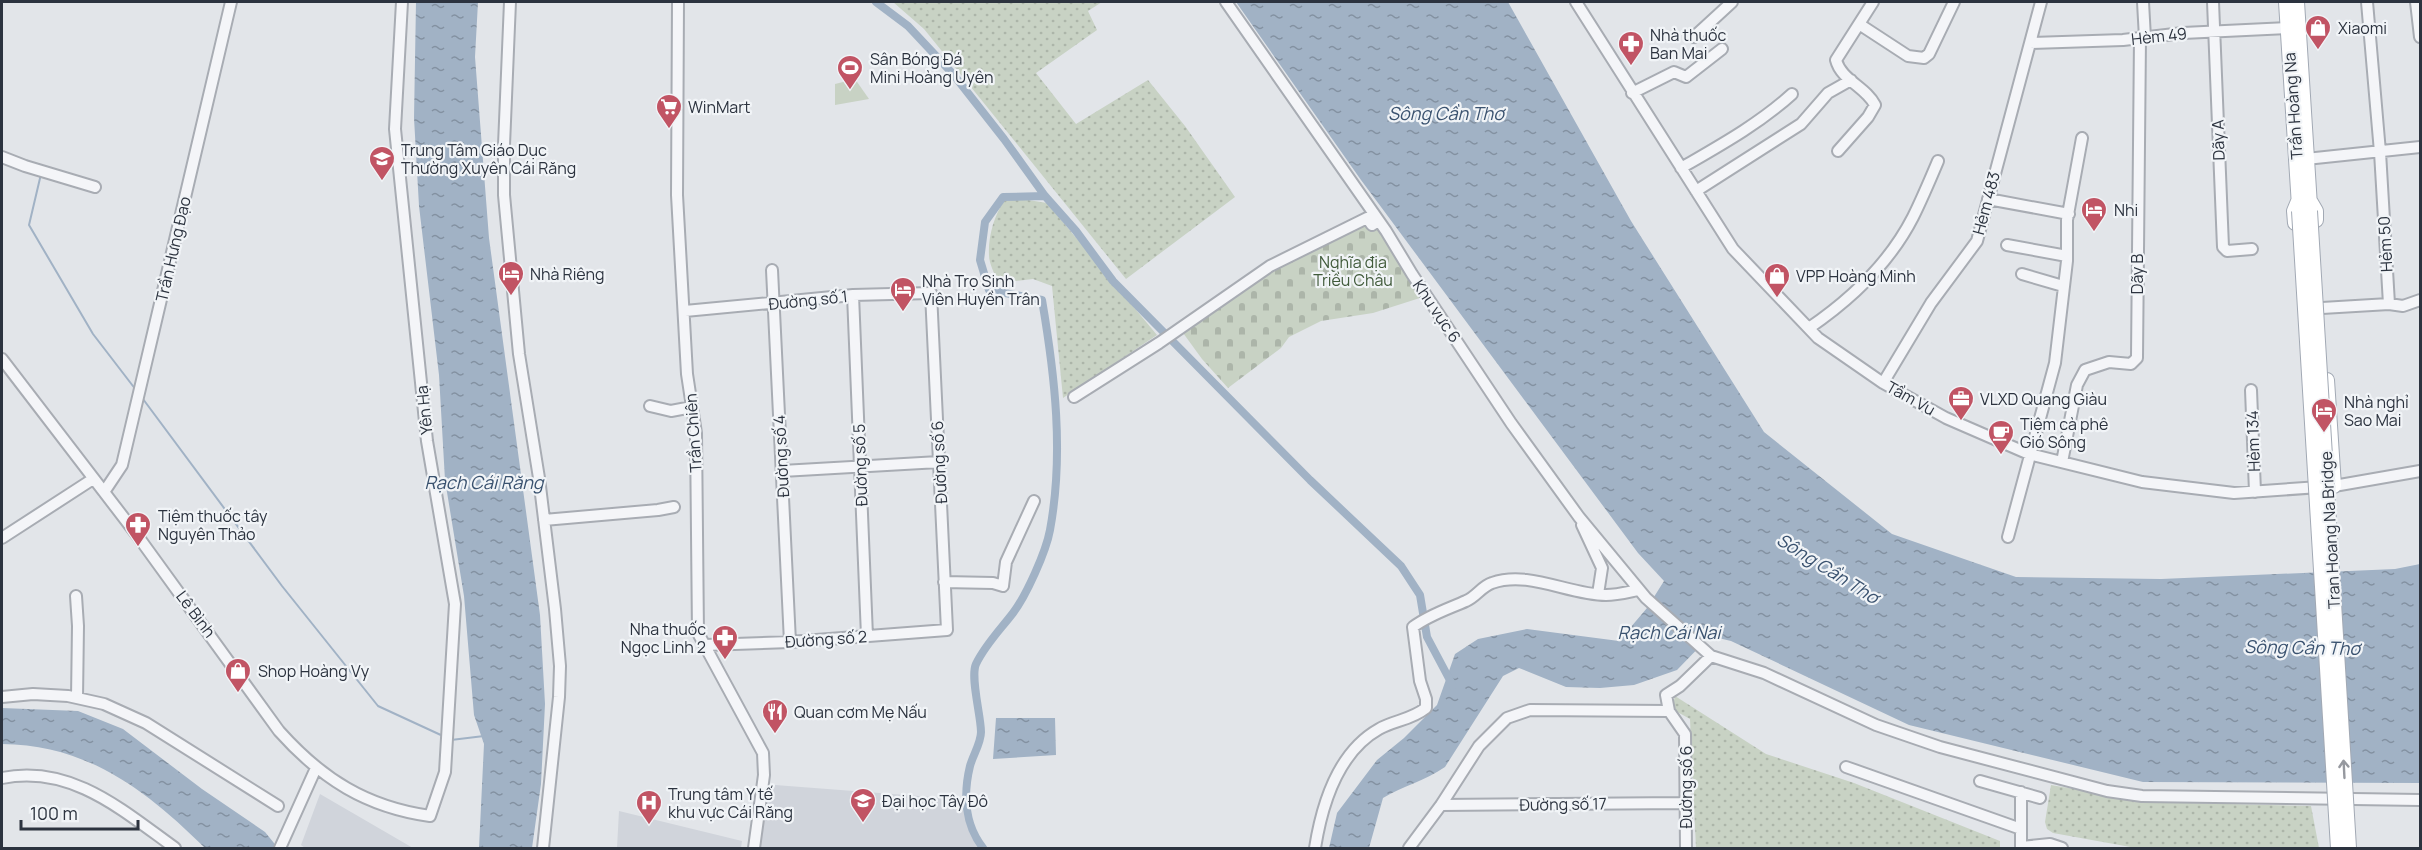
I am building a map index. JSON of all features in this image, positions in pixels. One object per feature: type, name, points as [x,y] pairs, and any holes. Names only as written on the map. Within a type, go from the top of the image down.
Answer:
[{"type":"main road","name":"Trần Hoàng Na","points":[[2286,2],[2293,27],[2306,159],[2304,205]]},
{"type":"main road","name":"Trần Hoàng Na","points":[[2297,2],[2293,27],[2304,205]]},
{"type":"main road","points":[[2313,487],[2294,212],[2304,205],[2316,211],[2334,486]]},
{"type":"main road","name":"Tran Hoang Na Bridge","points":[[2304,205],[2338,849]]},
{"type":"main road","name":"Tran Hoang Na Bridge","points":[[2304,205],[2349,849]]},
{"type":"street","name":"Trần Hưng Đạo","points":[[104,492],[122,465],[231,2]]},
{"type":"street","name":"Yên Hạ","points":[[402,2],[395,129],[427,441],[455,604],[445,772],[430,816]]},
{"type":"street","points":[[510,2],[504,195],[519,354],[544,520],[560,666],[559,697],[543,849]]},
{"type":"street","name":"Trần Chiên","points":[[678,2],[677,195],[687,374],[696,433],[698,633],[763,753],[764,775],[754,849]]},
{"type":"street","name":"Khu vực 6","points":[[1226,2],[1378,221],[1511,423],[1578,517],[1642,594],[1711,656]]},
{"type":"street","name":"Tầm Vu","points":[[1576,2],[1733,249],[1818,338],[1883,383],[1946,418],[2029,454],[2142,482],[2234,493],[2334,486],[2421,471]]},
{"type":"street","points":[[1694,37],[1731,2]]},
{"type":"street","points":[[1838,151],[1868,117],[1875,105],[1839,69],[1836,60],[1873,2]]},
{"type":"street","points":[[1859,24],[1908,56],[1924,58],[1929,54],[1954,2]]},
{"type":"street","name":"Hẻm 483","points":[[1883,383],[1930,303],[1977,241],[2041,2]]},
{"type":"street","name":"Dãy B","points":[[2062,462],[2077,385],[2085,370],[2109,362],[2131,364],[2137,358],[2143,2]]},
{"type":"street","name":"Dãy A","points":[[2213,2],[2223,247],[2227,251],[2253,249]]},
{"type":"street","name":"Hẻm 50","points":[[2367,2],[2380,152],[2389,304]]},
{"type":"street","points":[[2416,2],[2421,38]]},
{"type":"street","name":"Hèm 49","points":[[2030,43],[2142,38],[2293,27]]},
{"type":"street","points":[[1632,93],[1674,72],[1686,77],[1722,49]]},
{"type":"street","points":[[1696,191],[1801,124],[1828,93],[1851,80]]},
{"type":"street","points":[[1681,168],[1766,115],[1792,94]]},
{"type":"street","points":[[2008,537],[2055,363],[2067,256],[2068,214],[2082,138]]},
{"type":"street","points":[[2306,159],[2421,147]]},
{"type":"street","points":[[2,157],[95,187]]},
{"type":"street","points":[[1809,328],[1856,292],[1894,248],[1912,218],[1938,161]]},
{"type":"street","points":[[1988,199],[2068,214]]},
{"type":"street","points":[[1074,397],[1270,266],[1367,218],[1372,225],[1378,221]]},
{"type":"street","points":[[2007,245],[2067,256]]},
{"type":"street","name":"Đường số 4","points":[[772,270],[790,642]]},
{"type":"street","points":[[2022,274],[2063,286]]},
{"type":"street","name":"Đường số 1","points":[[685,311],[853,295],[931,293]]},
{"type":"street","name":"Đường số 6","points":[[931,293],[947,630]]},
{"type":"street","name":"Đường số 5","points":[[853,295],[867,636]]},
{"type":"street","points":[[2322,308],[2389,304],[2403,306],[2421,300]]},
{"type":"street","name":"Lê Bình","points":[[2,359],[206,628],[279,731],[316,768],[369,801],[430,816]]},
{"type":"street","name":"Hẻm 134","points":[[2251,390],[2254,492]]},
{"type":"street","points":[[650,406],[671,411],[692,407]]},
{"type":"street","points":[[782,471],[939,462]]},
{"type":"street","points":[[2,538],[93,478]]},
{"type":"street","points":[[944,582],[993,583],[1003,586],[1006,562],[1034,501]]},
{"type":"street","points":[[544,520],[674,507]]},
{"type":"street","points":[[1578,517],[1602,566],[1598,594]]},
{"type":"street","points":[[1315,849],[1319,824],[1338,773],[1353,749],[1366,736],[1387,724],[1416,717],[1426,708],[1413,627],[1438,612],[1471,600],[1490,583],[1502,580],[1531,580],[1567,590],[1607,595],[1642,594]]},
{"type":"street","points":[[76,596],[78,626],[76,698]]},
{"type":"street","name":"Đường số 2","points":[[705,645],[790,642],[947,630]]},
{"type":"street","points":[[1711,656],[1736,662],[1769,675],[1876,725],[1929,743],[2107,791],[2142,796],[2421,800]]},
{"type":"street","name":"Đường số 6","points":[[1686,849],[1685,734],[1669,711],[1666,695],[1680,686],[1711,656]]},
{"type":"street","points":[[2,697],[33,694],[76,698],[104,704],[146,723],[278,806]]},
{"type":"street","points":[[1408,849],[1441,805],[1479,746],[1507,718],[1530,710],[1669,711]]},
{"type":"street","points":[[1846,767],[2021,829]]},
{"type":"street","points":[[282,845],[316,768]]},
{"type":"street","points":[[2,778],[35,774],[67,780],[112,803],[175,849]]},
{"type":"street","points":[[1980,781],[2040,798]]},
{"type":"street","points":[[2021,792],[2021,848],[2050,844],[2062,849]]},
{"type":"street","name":"Đường số 17","points":[[1441,805],[1685,802]]},
{"type":"shaded area","name":"Đại học Tây Đô","points":[[762,784],[958,799],[981,848],[754,848]]},
{"type":"shaded area","points":[[320,794],[413,848],[305,848],[301,845]]},
{"type":"shaded area","name":"Trung tâm Y tế khu vực Cái Răng","points":[[619,811],[742,841],[741,848],[617,848]]},
{"type":"green space","points":[[893,2],[1102,2],[1088,11],[1097,30],[1036,73],[1076,124],[1148,80],[1185,126],[1235,197],[1126,279],[924,29]]},
{"type":"green space","name":"Sân Bóng Đá Mini Hoàng Uyên","points":[[855,79],[869,99],[835,105],[835,84]]},
{"type":"green space","points":[[1022,199],[1047,203],[1157,335],[1063,398],[1052,286],[1033,279],[998,283],[989,258],[991,234],[1000,207],[1004,201]]},
{"type":"green space","name":"Nghĩa địa Triều Châu","points":[[1368,214],[1423,297],[1373,313],[1321,321],[1289,337],[1281,348],[1228,388],[1202,359],[1178,326]]},
{"type":"green space","points":[[1675,696],[1766,754],[1854,783],[2000,841],[2000,848],[1696,848],[1690,719],[1672,709]]},
{"type":"green space","points":[[2051,785],[2148,802],[2311,806],[2319,848],[2136,848],[2053,833],[2047,829],[2045,822]]},
{"type":"water","name":"Rạch Cái Răng","points":[[416,2],[478,2],[475,57],[489,238],[540,615],[545,704],[541,784],[532,848],[479,848],[484,744],[474,715],[464,596],[445,480],[439,375],[419,206],[414,118]]},
{"type":"water","name":"Sông Cần Thơ","points":[[1236,2],[1508,2],[1631,221],[1764,432],[1892,534],[2016,577],[2161,579],[2395,569],[2420,564],[2420,783],[2143,782],[1909,725],[1731,641],[1710,636],[1677,670],[1634,685],[1600,688],[1566,687],[1519,668],[1503,676],[1445,767],[1383,798],[1369,848],[1329,848],[1337,813],[1377,760],[1404,738],[1437,705],[1455,654],[1478,639],[1527,629],[1619,641],[1647,608],[1664,581],[1638,553],[1361,180]]},
{"type":"water","points":[[2,708],[78,711],[123,729],[202,789],[265,832],[278,848],[205,848],[160,807],[114,775],[88,762],[62,753],[33,746],[2,744]]},
{"type":"water","points":[[996,718],[1055,718],[1056,755],[993,759]]},
{"type":"waterway","points":[[876,2],[908,26],[953,74],[1045,196],[1076,231],[1113,281],[1310,480],[1401,566],[1420,595],[1427,637],[1453,686]]},
{"type":"waterway","points":[[41,174],[29,225],[93,334],[136,390]]},
{"type":"waterway","points":[[983,848],[972,830],[966,799],[970,766],[981,732],[974,670],[984,650],[1024,596],[1044,550],[1050,530],[1054,501],[1057,444],[1051,357],[1042,300],[989,290],[980,260],[985,222],[1003,197],[1045,196]]},
{"type":"waterway","points":[[143,399],[282,586],[378,706],[443,736]]},
{"type":"waterway","points":[[451,740],[484,736]]},
{"type":"place","name":"Xiaomi","points":[[2318,51]]},
{"type":"place","name":"Nhà thuốc Ban Mai","points":[[1631,67]]},
{"type":"place","name":"Sân Bóng Đá Mini Hoàng Uyên","points":[[850,91]]},
{"type":"place","name":"WinMart","points":[[669,130]]},
{"type":"place","name":"Trung Tâm Giáo Dục Thường Xuyên Cái Răng","points":[[382,182]]},
{"type":"place","name":"Nhi","points":[[2094,233]]},
{"type":"place","name":"Nhà Riêng","points":[[511,297]]},
{"type":"place","name":"VPP Hoàng Minh","points":[[1777,299]]},
{"type":"place","name":"Nhà Trọ Sinh Viên Huyền Trân","points":[[903,313]]},
{"type":"place","name":"VLXD Quang Giàu","points":[[1961,422]]},
{"type":"place","name":"Nhà nghỉ Sao Mai","points":[[2324,434]]},
{"type":"place","name":"Tiệm cà phê Gió Sông","points":[[2001,456]]},
{"type":"place","name":"Tiệm thuốc tây Nguyên Thảo","points":[[138,548]]},
{"type":"place","name":"Nha thuốc Ngọc Linh 2","points":[[725,661]]},
{"type":"place","name":"Shop Hoàng Vy","points":[[238,694]]},
{"type":"place","name":"Quan cơm Mẹ Nấu","points":[[775,735]]},
{"type":"place","name":"Đại học Tây Đô","points":[[863,824]]},
{"type":"place","name":"Trung tâm Y tế khu vực Cái Răng","points":[[649,826]]},
{"type":"water label","name":"Rạch Cái Nai","points":[[1669,632]]}]
